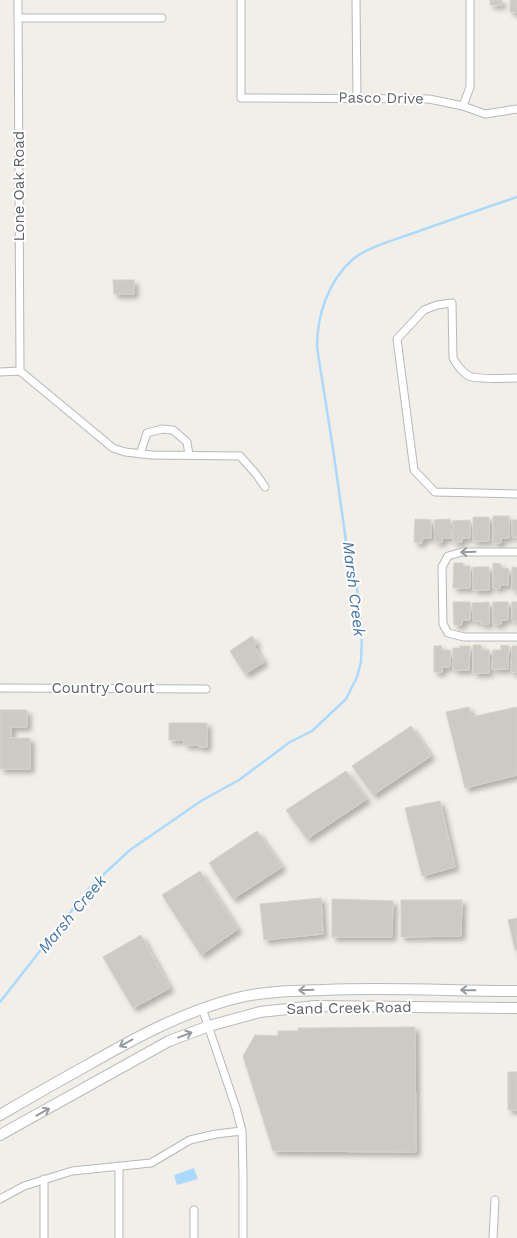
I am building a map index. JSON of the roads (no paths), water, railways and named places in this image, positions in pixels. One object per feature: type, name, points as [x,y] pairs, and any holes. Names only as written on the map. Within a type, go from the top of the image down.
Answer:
[{"type":"main road","name":"Sand Creek Road","points":[[0,1114],[158,1026],[202,1008],[245,997],[293,991],[357,988],[517,991]]},
{"type":"main road","name":"Sand Creek Road","points":[[0,1136],[170,1041],[209,1026],[260,1012],[316,1006],[517,1008]]},
{"type":"street","name":"Lone Oak Road","points":[[18,0],[20,371]]},
{"type":"street","name":"Pasco Drive","points":[[242,0],[241,98],[429,99],[463,106],[485,114],[517,109]]},
{"type":"street","points":[[356,0],[357,98]]},
{"type":"street","points":[[463,106],[470,87],[470,0]]},
{"type":"street","points":[[18,18],[162,18]]},
{"type":"street","points":[[517,378],[469,376],[456,364],[453,358],[452,303],[437,305],[424,310],[397,339],[414,470],[435,492],[517,494]]},
{"type":"street","points":[[0,372],[20,371],[113,448],[125,452],[152,455],[240,456],[256,474],[265,488]]},
{"type":"street","points":[[140,454],[147,433],[162,429],[173,430],[187,442],[189,455]]},
{"type":"street","points":[[517,552],[462,552],[448,556],[442,567],[443,624],[448,633],[464,637],[517,637]]},
{"type":"street","name":"Country Court","points":[[0,688],[206,689]]},
{"type":"street","points":[[202,1008],[242,1130],[243,1238]]},
{"type":"street","points":[[0,1199],[24,1186],[72,1171],[151,1163],[190,1140],[242,1130]]},
{"type":"street","points":[[119,1166],[119,1238]]},
{"type":"street","points":[[44,1179],[44,1238]]},
{"type":"street","points":[[493,1238],[495,1200]]},
{"type":"street","points":[[194,1210],[194,1238]]},
{"type":"water","points":[[194,1168],[198,1179],[177,1185],[174,1175]]},
{"type":"waterway","name":"Marsh Creek","points":[[0,1002],[91,886],[130,850],[201,801],[239,780],[290,742],[312,731],[346,699],[357,677],[361,662],[362,634],[354,566],[347,548],[317,347],[322,311],[336,278],[352,260],[364,252],[517,197]]}]
